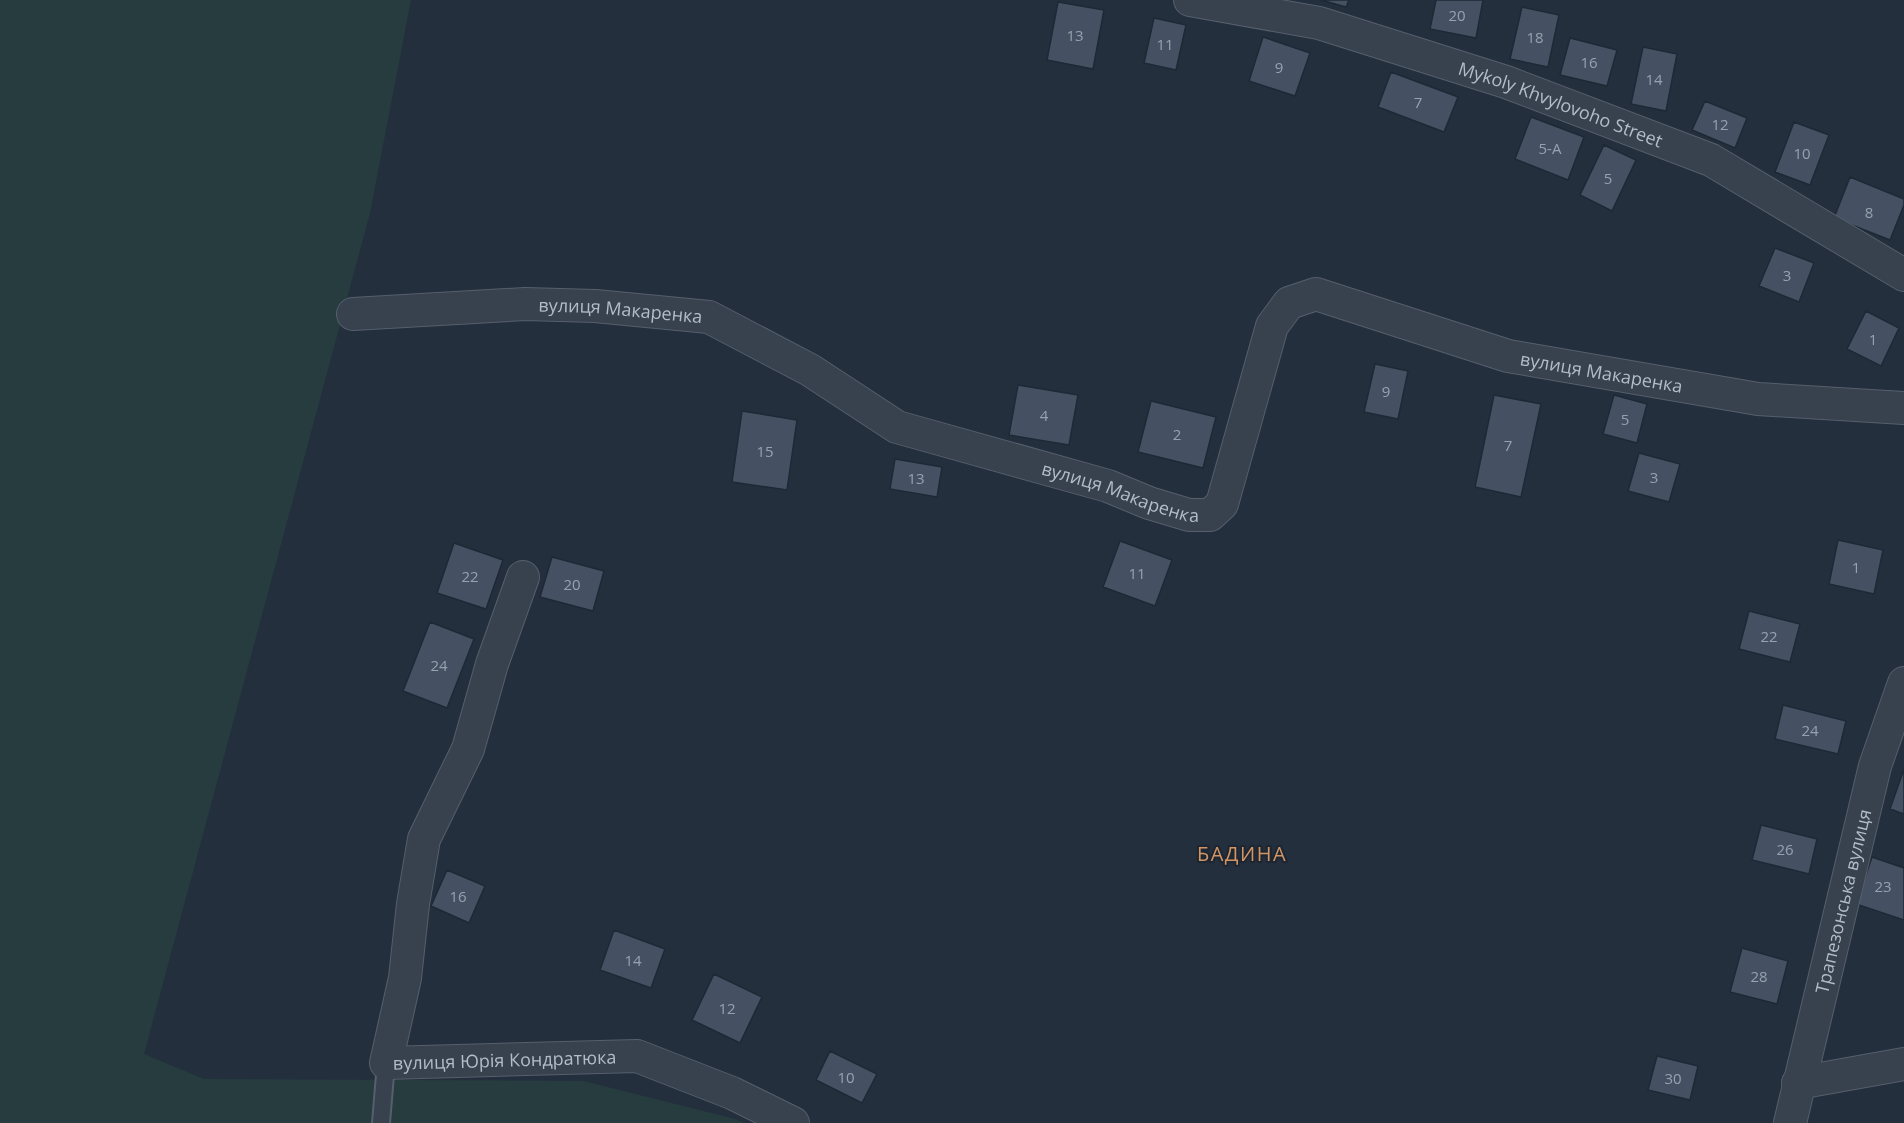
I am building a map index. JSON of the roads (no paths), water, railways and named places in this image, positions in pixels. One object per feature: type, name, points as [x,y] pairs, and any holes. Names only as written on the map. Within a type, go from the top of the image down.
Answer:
[{"type":"street","name":"Mykoly Khvylovoho Street","points":[[1190,0],[1330,27],[1506,82],[1711,160],[1904,274]]},
{"type":"street","name":"вулиця Макаренка","points":[[353,314],[525,304],[594,306],[709,316],[810,370],[897,427],[1097,482],[1149,503],[1189,515],[1210,515],[1222,504],[1272,326],[1289,303],[1316,294],[1508,356],[1758,399],[1904,408]]},
{"type":"street","name":"вулиця Юрія Кондратюка","points":[[523,577],[492,664],[468,749],[424,838],[405,978],[386,1063],[637,1056],[732,1093],[794,1123]]},
{"type":"street","name":"Трапезонська вулиця","points":[[1790,1123],[1875,766],[1904,683]]},
{"type":"street","points":[[1798,1083],[1904,1064]]},
{"type":"lane","points":[[381,1123],[386,1063]]},
{"type":"district","name":"БАДИНА","points":[[1242,853]]}]
